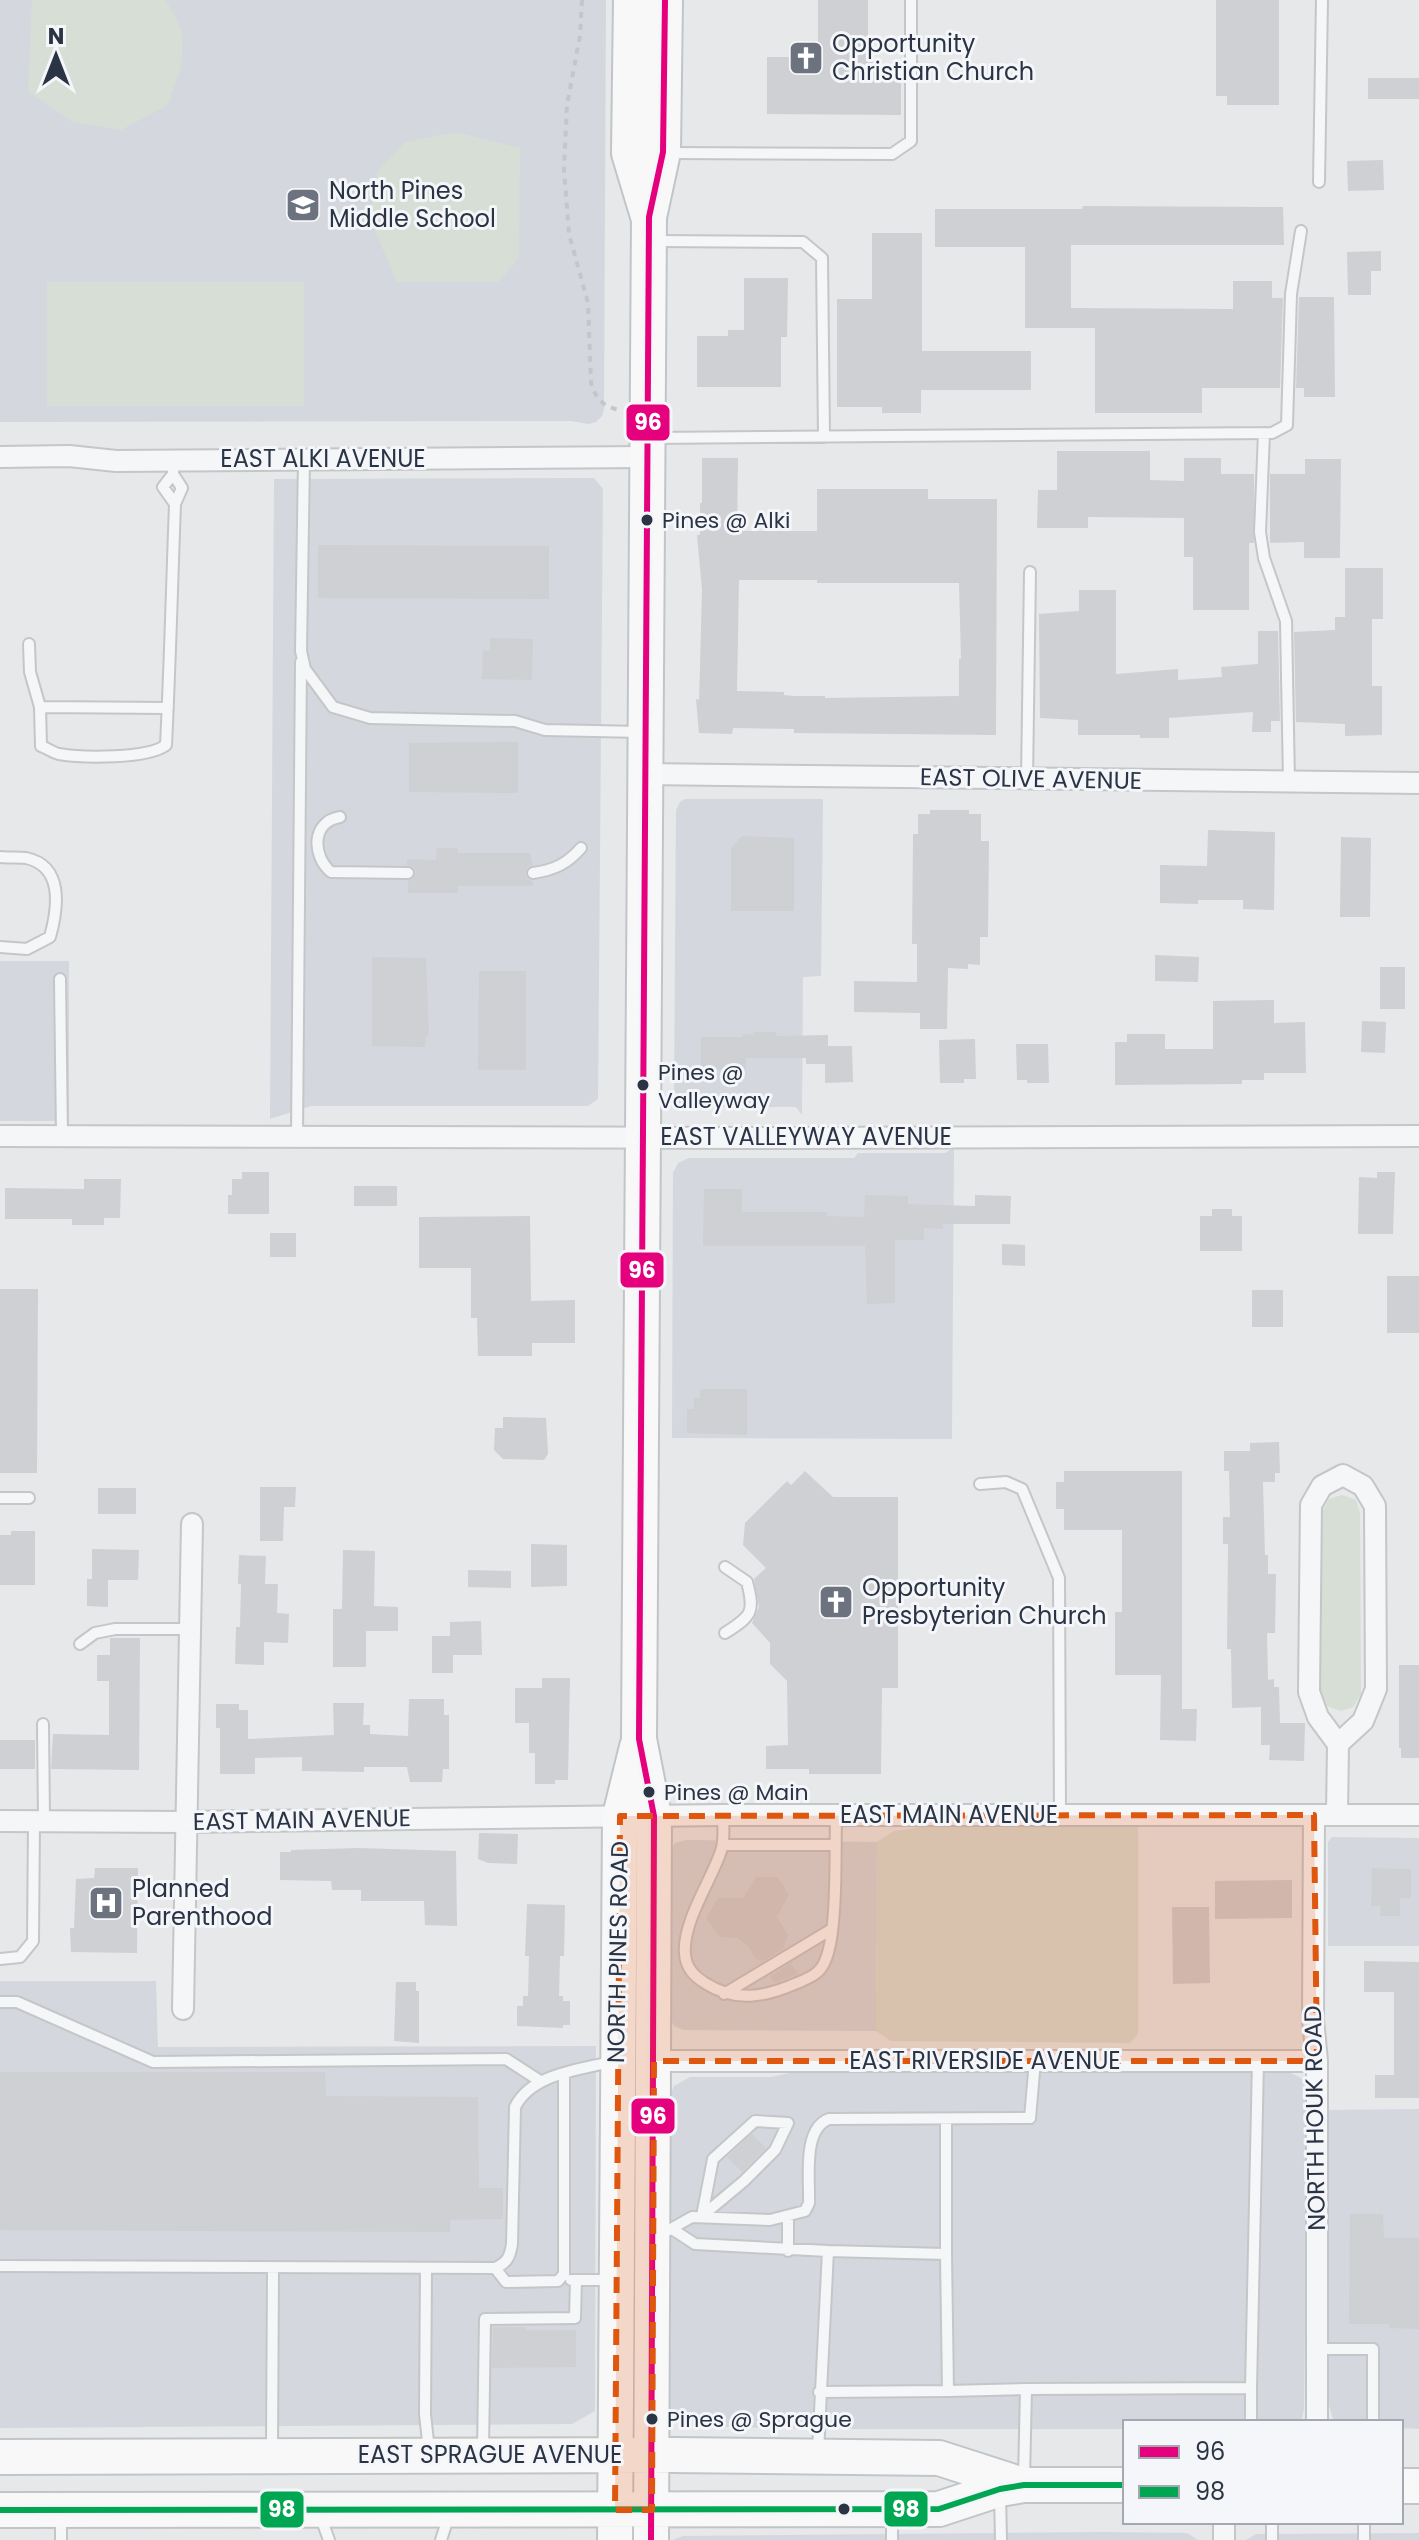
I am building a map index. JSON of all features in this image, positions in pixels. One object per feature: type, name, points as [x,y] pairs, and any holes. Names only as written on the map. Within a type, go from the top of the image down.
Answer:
[{"type":"main road","name":"NORTH PINES ROAD","points":[[631,0],[629,153],[649,229]]},
{"type":"main road","name":"NORTH PINES ROAD","points":[[651,2525],[662,2234],[654,2061],[654,1816],[639,1739],[643,774],[649,229],[663,152],[665,0]]},
{"type":"main road","name":"NORTH PINES ROAD","points":[[615,2525],[620,1816],[639,1739]]},
{"type":"main road","name":"EAST SPRAGUE AVENUE","points":[[0,2457],[653,2455],[939,2458],[1012,2487]]},
{"type":"main road","name":"EAST SPRAGUE AVENUE","points":[[0,2510],[61,2525],[892,2524],[1012,2487],[1123,2485]]},
{"type":"street","name":"EAST ALKI AVENUE","points":[[0,457],[173,467],[646,438]]},
{"type":"street","name":"EAST OLIVE AVENUE","points":[[643,774],[1419,783]]},
{"type":"street","name":"EAST VALLEYWAY AVENUE","points":[[0,1136],[1419,1136]]},
{"type":"street","points":[[1337,1815],[1338,1744],[1318,1717],[1309,1692],[1311,1505],[1322,1486],[1343,1475],[1363,1486],[1375,1506],[1376,1689],[1363,1721],[1338,1744]]},
{"type":"street","points":[[183,2009],[192,1524]]},
{"type":"street","name":"EAST MAIN AVENUE","points":[[0,1821],[185,1822],[723,1815],[1419,1815]]},
{"type":"street","name":"NORTH HOUK ROAD","points":[[1314,1815],[1317,2420]]},
{"type":"street","name":"EAST RIVERSIDE AVENUE","points":[[654,2061],[1317,2061]]},
{"type":"lane","points":[[663,152],[892,154],[911,141],[911,0]]},
{"type":"lane","points":[[1319,182],[1322,0]]},
{"type":"lane","points":[[649,229],[803,242],[822,258],[824,437]]},
{"type":"lane","points":[[646,438],[1272,433],[1287,425],[1291,294],[1301,231]]},
{"type":"lane","points":[[1264,433],[1260,532],[1264,558],[1286,621],[1289,782]]},
{"type":"lane","points":[[297,1136],[304,459]]},
{"type":"lane","points":[[29,644],[30,672],[40,707],[41,746],[58,754],[128,756],[158,751],[166,745],[175,504],[163,487],[173,467]]},
{"type":"lane","points":[[1027,779],[1030,572]]},
{"type":"lane","points":[[301,651],[305,669],[333,707],[370,718],[515,721],[545,730],[644,732]]},
{"type":"lane","points":[[40,707],[168,708]]},
{"type":"lane","points":[[340,817],[329,818],[322,826],[318,854],[322,864],[331,872],[408,873]]},
{"type":"lane","points":[[533,873],[570,861],[581,848]]},
{"type":"lane","points":[[0,857],[27,858],[47,867],[55,886],[57,914],[50,937],[27,949],[0,947]]},
{"type":"lane","points":[[60,979],[62,1136]]},
{"type":"lane","points":[[980,1484],[1006,1482],[1022,1489],[1059,1578],[1060,1816]]},
{"type":"lane","points":[[0,1498],[29,1498]]},
{"type":"lane","points":[[725,1567],[747,1582],[753,1603],[745,1621],[725,1633]]},
{"type":"lane","points":[[80,1644],[95,1633],[115,1629],[190,1629]]},
{"type":"lane","points":[[0,1959],[20,1957],[33,1941],[43,1724]]},
{"type":"lane","points":[[723,1815],[723,1845],[688,1933],[684,1952],[687,1966],[697,1978],[724,1994],[756,1996],[815,1975],[825,1963],[832,1929],[836,1815]]},
{"type":"lane","points":[[723,1845],[835,1845]]},
{"type":"lane","points":[[724,1994],[832,1929]]},
{"type":"lane","points":[[0,2002],[17,2002],[153,2062],[506,2059],[540,2081]]},
{"type":"lane","points":[[0,2266],[495,2268],[510,2257],[512,2244],[515,2107],[519,2099],[540,2081],[617,2061]]},
{"type":"lane","points":[[662,2234],[692,2217],[770,2220],[805,2211],[809,2203],[811,2137],[820,2122],[829,2119],[1030,2118],[1035,2061]]},
{"type":"lane","points":[[1251,2420],[1258,2061]]},
{"type":"lane","points":[[561,2280],[564,2274],[564,2074]]},
{"type":"lane","points":[[946,2120],[948,2391]]},
{"type":"lane","points":[[755,2121],[788,2123],[775,2150],[702,2216],[713,2159],[755,2121]]},
{"type":"lane","points":[[788,2217],[788,2251]]},
{"type":"lane","points":[[662,2234],[695,2244],[788,2251],[946,2254]]},
{"type":"lane","points":[[817,2457],[828,2251]]},
{"type":"lane","points":[[272,2456],[273,2268]]},
{"type":"lane","points":[[495,2268],[506,2282],[615,2280]]},
{"type":"lane","points":[[426,2269],[425,2414],[430,2455]]},
{"type":"lane","points":[[483,2455],[485,2319],[575,2318],[576,2280]]},
{"type":"lane","points":[[1317,2349],[1373,2349],[1373,2420]]},
{"type":"lane","points":[[819,2392],[1251,2388]]},
{"type":"lane","points":[[1001,2540],[1026,2389]]},
{"type":"path","points":[[582,0],[580,36],[567,105],[564,169],[569,234],[588,303],[591,383],[595,396],[603,406],[646,438]]},
{"type":"highlighted area","points":[[1314,1815],[1317,2061],[654,2061],[652,2510],[615,2510],[620,1816]]},
{"type":"shaded area","name":"North Pines Middle School","points":[[0,0],[606,0],[602,416],[589,424],[571,421],[0,422]]},
{"type":"shaded area","points":[[32,0],[165,0],[180,27],[183,51],[168,105],[121,130],[72,122],[28,91]]},
{"type":"shaded area","points":[[456,132],[520,148],[519,258],[498,282],[397,282],[369,217],[378,171],[405,142]]},
{"type":"shaded area","points":[[47,282],[304,282],[304,406],[47,406]]},
{"type":"shaded area","points":[[594,478],[603,489],[598,1099],[588,1106],[311,1106],[270,1119],[274,479]]},
{"type":"shaded area","points":[[685,799],[823,799],[821,976],[803,977],[802,1115],[796,1107],[687,1107],[679,1103],[674,1094],[676,810]]},
{"type":"shaded area","points":[[0,961],[69,961],[69,1121],[0,1121]]},
{"type":"shaded area","points":[[954,1148],[952,1439],[672,1438],[673,1173],[678,1163],[689,1158],[854,1158],[858,1153],[945,1153]]},
{"type":"shaded area","points":[[1342,1495],[1356,1500],[1360,1513],[1361,1694],[1353,1707],[1341,1711],[1327,1706],[1320,1690],[1322,1512],[1329,1499]]},
{"type":"shaded area","points":[[1138,1821],[1138,2034],[1130,2043],[891,2041],[876,2031],[877,1842],[894,1831],[942,1824]]},
{"type":"shaded area","points":[[1332,1837],[1419,1838],[1419,1946],[1328,1946],[1328,1842]]},
{"type":"shaded area","points":[[686,1840],[877,1842],[876,2031],[683,2030],[674,2026],[670,2018],[670,1852],[675,1843]]},
{"type":"shaded area","points":[[0,1981],[156,1981],[158,2047],[596,2046],[595,2411],[572,2424],[0,2428]]},
{"type":"shaded area","points":[[818,2067],[1287,2071],[1301,2078],[1308,2091],[1301,2420],[1123,2420],[1123,2429],[687,2426],[676,2418],[667,2405],[669,2097],[674,2086],[690,2077],[771,2077]]},
{"type":"shaded area","points":[[1419,2109],[1419,2429],[1403,2428],[1403,2420],[1333,2420],[1326,2396],[1326,2110]]},
{"type":"shaded area","points":[[1187,2533],[1198,2540],[673,2540],[683,2536]]},
{"type":"shaded area","points":[[1419,2533],[1419,2540],[1246,2540],[1256,2534]]},
{"type":"building","name":"Opportunity Christian Church","points":[[818,0],[868,0],[868,58],[876,59],[877,73],[901,73],[901,115],[767,114],[767,57],[818,57]]},
{"type":"building","points":[[1216,0],[1279,0],[1279,105],[1227,105],[1227,96],[1216,96]]},
{"type":"building","points":[[1368,78],[1419,78],[1419,99],[1368,99]]},
{"type":"building","points":[[1383,160],[1384,190],[1348,191],[1347,161]]},
{"type":"building","points":[[1083,206],[1283,207],[1284,245],[1071,245],[1071,308],[1233,309],[1233,281],[1272,281],[1272,298],[1283,298],[1280,388],[1202,388],[1202,413],[1095,413],[1095,328],[1025,328],[1025,247],[935,247],[935,209],[1082,209]]},
{"type":"building","points":[[872,233],[922,233],[922,351],[1031,351],[1031,390],[921,390],[921,413],[882,413],[882,407],[837,407],[837,299],[872,299]]},
{"type":"building","points":[[1381,251],[1381,271],[1371,271],[1371,295],[1348,295],[1347,252]]},
{"type":"building","points":[[744,278],[788,278],[787,337],[781,337],[781,387],[697,387],[697,336],[728,336],[728,330],[744,330]]},
{"type":"building","points":[[1299,297],[1334,297],[1335,397],[1304,397],[1304,388],[1296,388]]},
{"type":"building","points":[[1057,451],[1150,451],[1150,480],[1184,481],[1184,458],[1221,458],[1221,474],[1254,474],[1254,543],[1249,543],[1249,610],[1193,610],[1193,557],[1184,557],[1184,518],[1088,517],[1088,528],[1037,528],[1038,490],[1057,490]]},
{"type":"building","points":[[702,458],[738,458],[737,531],[817,531],[817,489],[928,489],[928,499],[997,499],[996,735],[794,733],[794,729],[733,728],[732,734],[699,733],[696,699],[699,700],[702,589],[697,535],[700,535]],"holes":[[[739,580],[817,580],[817,583],[959,583],[959,696],[825,698],[784,695],[784,692],[737,691]]]},
{"type":"building","points":[[1305,459],[1341,459],[1340,558],[1304,558],[1304,542],[1270,543],[1270,474],[1305,474]]},
{"type":"building","points":[[318,545],[549,546],[549,599],[318,598]]},
{"type":"building","points":[[1345,568],[1383,568],[1383,619],[1372,619],[1372,686],[1382,686],[1382,735],[1345,736],[1345,724],[1296,722],[1294,632],[1335,630],[1335,617],[1345,617]]},
{"type":"building","points":[[1079,590],[1116,590],[1116,674],[1178,669],[1178,680],[1222,677],[1221,667],[1258,664],[1258,631],[1278,631],[1280,721],[1271,721],[1271,732],[1252,732],[1253,712],[1169,718],[1169,738],[1140,738],[1140,735],[1078,735],[1078,720],[1040,718],[1039,614],[1079,611]]},
{"type":"building","points":[[490,638],[533,639],[532,680],[482,679],[483,650],[490,651]]},
{"type":"building","points":[[518,742],[518,793],[409,792],[409,743]]},
{"type":"building","points":[[930,810],[969,810],[969,814],[981,814],[981,841],[989,841],[988,937],[980,937],[980,965],[968,964],[968,969],[948,968],[947,1029],[920,1029],[920,1013],[854,1012],[854,981],[917,982],[917,944],[912,944],[913,834],[918,834],[918,814],[930,814]]},
{"type":"building","points":[[1208,830],[1275,832],[1274,910],[1243,909],[1243,900],[1160,903],[1160,865],[1207,866]]},
{"type":"building","points":[[742,836],[794,838],[794,911],[731,911],[731,848]]},
{"type":"building","points":[[1341,837],[1371,838],[1370,917],[1340,917]]},
{"type":"building","points":[[437,848],[457,848],[458,853],[530,853],[533,865],[527,867],[525,874],[527,879],[533,881],[533,886],[458,886],[458,893],[408,893],[408,881],[414,878],[416,872],[407,865],[407,859],[436,860]]},
{"type":"building","points":[[1155,955],[1199,957],[1198,982],[1155,981]]},
{"type":"building","points":[[372,957],[426,958],[429,1034],[425,1047],[372,1046]]},
{"type":"building","points":[[1380,967],[1405,967],[1405,1009],[1380,1009]]},
{"type":"building","points":[[479,971],[526,971],[526,1070],[478,1070]]},
{"type":"building","points":[[1274,1000],[1274,1023],[1305,1022],[1306,1073],[1264,1073],[1264,1080],[1242,1080],[1242,1084],[1115,1085],[1115,1042],[1127,1042],[1127,1034],[1165,1034],[1165,1049],[1213,1049],[1213,1001]]},
{"type":"building","points":[[1362,1021],[1386,1022],[1385,1053],[1361,1052]]},
{"type":"building","points":[[753,1032],[776,1032],[776,1036],[828,1035],[828,1046],[852,1046],[853,1082],[825,1083],[825,1064],[806,1064],[806,1058],[746,1058],[746,1070],[701,1070],[701,1037],[743,1037],[743,1034],[753,1035]]},
{"type":"building","points":[[975,1039],[976,1079],[964,1079],[964,1083],[940,1083],[939,1040]]},
{"type":"building","points":[[1016,1044],[1048,1044],[1049,1083],[1017,1080]]},
{"type":"building","points":[[242,1172],[269,1172],[269,1214],[228,1214],[232,1179],[242,1179]]},
{"type":"building","points":[[1377,1172],[1395,1172],[1393,1234],[1358,1234],[1359,1177],[1377,1178]]},
{"type":"building","points":[[84,1179],[121,1179],[120,1218],[104,1218],[104,1225],[72,1225],[72,1219],[5,1219],[5,1188],[84,1189]]},
{"type":"building","points":[[354,1186],[397,1186],[397,1206],[354,1206]]},
{"type":"building","points":[[704,1189],[742,1189],[742,1212],[827,1212],[827,1216],[864,1217],[865,1195],[908,1196],[908,1204],[975,1206],[975,1195],[1011,1196],[1010,1224],[943,1224],[943,1229],[924,1228],[924,1240],[895,1240],[895,1303],[867,1304],[865,1246],[703,1246]]},
{"type":"building","points":[[1212,1209],[1232,1209],[1232,1216],[1242,1216],[1242,1251],[1200,1251],[1200,1216],[1212,1216]]},
{"type":"building","points":[[530,1216],[531,1301],[575,1300],[575,1343],[532,1343],[532,1356],[478,1356],[477,1318],[471,1318],[471,1268],[419,1268],[419,1217]]},
{"type":"building","points":[[270,1233],[296,1233],[296,1257],[270,1257]]},
{"type":"building","points":[[1002,1244],[1025,1245],[1025,1266],[1002,1265]]},
{"type":"building","points":[[1387,1276],[1419,1276],[1419,1333],[1387,1333]]},
{"type":"building","points":[[0,1289],[38,1289],[37,1473],[0,1473]]},
{"type":"building","points":[[1252,1290],[1283,1290],[1283,1327],[1252,1327]]},
{"type":"building","points":[[700,1389],[747,1389],[747,1435],[687,1433],[687,1409],[694,1409],[694,1398],[700,1398]]},
{"type":"building","points":[[503,1417],[546,1418],[548,1454],[544,1460],[503,1459],[494,1450],[495,1428],[503,1428]]},
{"type":"building","points":[[1279,1442],[1280,1473],[1275,1473],[1275,1482],[1263,1482],[1265,1555],[1268,1555],[1268,1574],[1276,1574],[1275,1633],[1267,1633],[1268,1680],[1274,1679],[1274,1687],[1279,1687],[1280,1723],[1305,1723],[1304,1761],[1269,1760],[1270,1745],[1261,1745],[1261,1707],[1232,1708],[1231,1649],[1227,1649],[1228,1544],[1223,1544],[1223,1517],[1230,1517],[1229,1471],[1224,1471],[1224,1451],[1250,1451],[1250,1443]]},
{"type":"building","name":"Opportunity Presbyterian Church","points":[[805,1471],[833,1497],[898,1497],[898,1688],[882,1688],[881,1774],[809,1774],[809,1769],[766,1769],[766,1746],[788,1745],[787,1681],[770,1664],[770,1643],[752,1623],[759,1607],[754,1579],[766,1568],[743,1545],[745,1523],[787,1481],[791,1485]]},
{"type":"building","points":[[1064,1471],[1182,1471],[1182,1709],[1197,1709],[1196,1741],[1160,1740],[1161,1675],[1115,1675],[1115,1612],[1122,1612],[1122,1530],[1064,1530],[1064,1509],[1056,1509],[1056,1482],[1064,1482]]},
{"type":"building","points":[[260,1487],[296,1487],[295,1507],[284,1507],[283,1541],[260,1541]]},
{"type":"building","points":[[98,1488],[136,1488],[136,1514],[98,1514]]},
{"type":"building","points":[[11,1531],[35,1531],[35,1585],[0,1585],[0,1535],[11,1535]]},
{"type":"building","points":[[531,1544],[567,1545],[567,1586],[531,1587]]},
{"type":"building","points":[[92,1549],[139,1550],[138,1580],[108,1580],[108,1607],[87,1606],[87,1579],[92,1579]]},
{"type":"building","points":[[343,1550],[375,1551],[374,1606],[398,1607],[398,1631],[366,1631],[366,1667],[333,1667],[333,1609],[342,1609]]},
{"type":"building","points":[[239,1555],[266,1556],[265,1584],[278,1584],[277,1613],[289,1614],[288,1643],[264,1642],[264,1665],[235,1664],[236,1627],[240,1627]]},
{"type":"building","points":[[468,1570],[511,1571],[511,1588],[468,1587]]},
{"type":"building","points":[[481,1621],[482,1655],[453,1655],[453,1673],[432,1673],[432,1636],[450,1636],[450,1622]]},
{"type":"building","points":[[110,1638],[140,1638],[139,1770],[51,1769],[53,1734],[109,1735],[109,1681],[97,1681],[97,1655],[110,1655]]},
{"type":"building","points":[[1399,1665],[1419,1665],[1419,1758],[1401,1758]]},
{"type":"building","points":[[542,1678],[570,1678],[568,1780],[555,1780],[555,1784],[535,1784],[535,1753],[529,1753],[529,1723],[515,1723],[515,1688],[542,1688]]},
{"type":"building","points":[[409,1699],[444,1699],[444,1715],[449,1715],[449,1769],[443,1769],[442,1782],[410,1782],[407,1767],[364,1767],[364,1772],[302,1771],[302,1757],[255,1758],[255,1774],[220,1774],[220,1728],[216,1728],[216,1704],[239,1704],[239,1710],[248,1710],[248,1739],[334,1735],[333,1703],[364,1703],[363,1725],[370,1725],[370,1734],[408,1736]]},
{"type":"building","points":[[0,1740],[35,1740],[35,1769],[0,1769]]},
{"type":"building","points":[[479,1833],[518,1834],[517,1864],[488,1863],[478,1859]]},
{"type":"building","points":[[358,1848],[456,1851],[457,1926],[425,1925],[424,1901],[361,1901],[361,1890],[332,1890],[331,1881],[280,1880],[280,1852]]},
{"type":"building","name":"Planned Parenthood","points":[[95,1868],[138,1868],[137,1953],[71,1952],[70,1928],[74,1928],[76,1879],[94,1878]]},
{"type":"building","points":[[1372,1868],[1411,1869],[1411,1898],[1400,1898],[1400,1916],[1380,1916],[1381,1906],[1371,1906]]},
{"type":"building","points":[[756,1877],[778,1877],[789,1895],[777,1917],[788,1935],[783,1949],[762,1962],[737,1938],[719,1937],[706,1918],[718,1898],[743,1898]]},
{"type":"building","points":[[1292,1880],[1292,1918],[1215,1919],[1215,1881]]},
{"type":"building","points":[[527,1904],[565,1905],[559,1996],[563,1996],[563,2001],[570,2001],[570,2025],[563,2025],[563,2028],[517,2026],[517,2006],[523,2006],[523,1996],[528,1996],[529,1956],[525,1956]]},
{"type":"building","points":[[1172,1907],[1209,1907],[1210,1983],[1173,1984]]},
{"type":"building","points":[[1364,1961],[1419,1962],[1419,2098],[1375,2098],[1375,2075],[1394,2075],[1394,1992],[1364,1992]]},
{"type":"building","points":[[791,1963],[798,1974],[774,1983],[770,1976]]},
{"type":"building","points":[[396,1982],[416,1982],[416,1991],[419,1991],[419,2043],[394,2041]]},
{"type":"building","points":[[0,2072],[325,2072],[326,2096],[478,2097],[479,2188],[503,2188],[503,2219],[450,2220],[450,2232],[0,2230]]},
{"type":"building","points":[[752,2134],[766,2148],[742,2172],[727,2157]]},
{"type":"building","points":[[1350,2214],[1383,2214],[1384,2238],[1419,2238],[1419,2329],[1389,2328],[1389,2324],[1349,2324]]},
{"type":"building","points":[[493,2327],[576,2330],[576,2367],[492,2368]]},
{"type":"transit line","name":"96","points":[[651,2540],[654,1816],[639,1739],[649,217],[663,152],[665,0]]},
{"type":"transit line","name":"98","points":[[0,2510],[939,2509],[1000,2489],[1024,2485],[1123,2485]]},
{"type":"place","name":"Opportunity Christian Church","points":[[806,58]]},
{"type":"place","name":"North Pines Middle School","points":[[303,205]]},
{"type":"place","name":"Pines @ Alki","points":[[647,520]]},
{"type":"place","name":"Pines @ Valleyway","points":[[643,1085]]},
{"type":"place","name":"Opportunity Presbyterian Church","points":[[836,1602]]},
{"type":"place","name":"Pines @ Main","points":[[649,1792]]},
{"type":"place","name":"Planned Parenthood","points":[[106,1903]]},
{"type":"place","name":"Pines @ Sprague","points":[[652,2419]]}]
